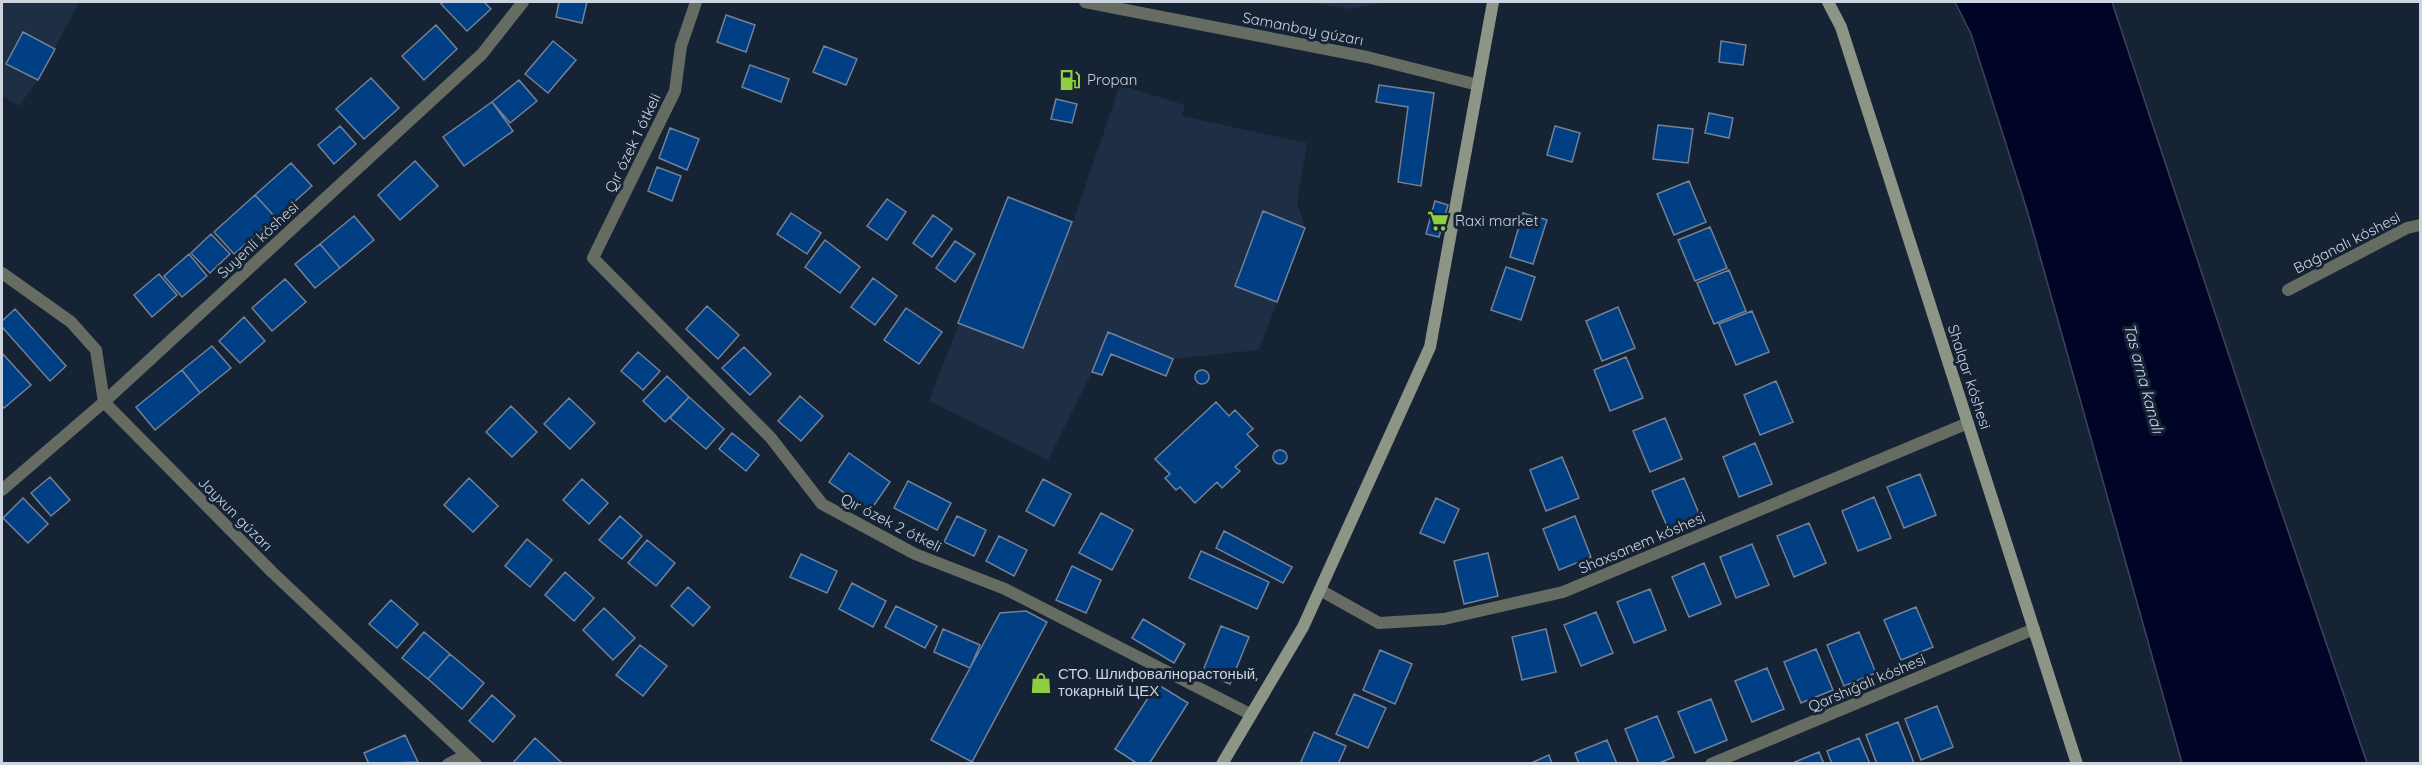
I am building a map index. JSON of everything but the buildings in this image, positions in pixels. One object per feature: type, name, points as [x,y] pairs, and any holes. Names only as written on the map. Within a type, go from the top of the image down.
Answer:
[{"type":"street","name":"Suyenli kóshesi","points":[[2,490],[104,402],[482,54],[523,2]]},
{"type":"street","name":"Qır ózek 1 ótkeli","points":[[592,258],[675,91],[681,46],[696,2]]},
{"type":"street","name":"Samanbay gúzarı","points":[[1085,2],[1367,57],[1478,86]]},
{"type":"street","points":[[1222,764],[1303,627],[1430,347],[1493,2]]},
{"type":"street","name":"Shalqar kóshesi","points":[[1828,2],[1841,27],[2077,764]]},
{"type":"street","name":"Baǵanalı kóshesi","points":[[2288,290],[2407,228],[2421,225]]},
{"type":"street","name":"Qır ózek 2 ótkeli","points":[[592,258],[771,438],[822,504],[915,554],[1005,589],[1250,714]]},
{"type":"street","points":[[2,273],[71,322],[96,351],[104,402]]},
{"type":"street","name":"Jayxun gúzarı","points":[[104,402],[272,572],[476,764]]},
{"type":"street","name":"Shaxsanem kóshesi","points":[[1320,590],[1379,623],[1444,619],[1563,592],[1968,423]]},
{"type":"street","name":"Qarshıǵalı kóshesi","points":[[1711,764],[2034,629]]},
{"type":"street","points":[[448,764],[466,755]]},
{"type":"shaded area","points":[[2,2],[79,2],[38,80],[19,106],[2,96]]},
{"type":"shaded area","points":[[1307,2],[1387,2],[1350,9]]},
{"type":"shaded area","points":[[1120,85],[1185,105],[1182,116],[1307,143],[1297,202],[1305,228],[1259,350],[1173,359],[1108,333],[1092,372],[1048,460],[929,401],[1008,197],[1073,222]]},
{"type":"water","name":"Tas arna kanalı","points":[[1955,2],[2112,2],[2367,763],[2182,763],[2027,210],[1971,34]]},
{"type":"place","name":"Propan","points":[[1070,80]]},
{"type":"place","name":"Raxi market","points":[[1438,221]]},
{"type":"place","name":"СТО. Шлифовалнорастоный, токарный ЦЕХ","points":[[1041,683]]}]
